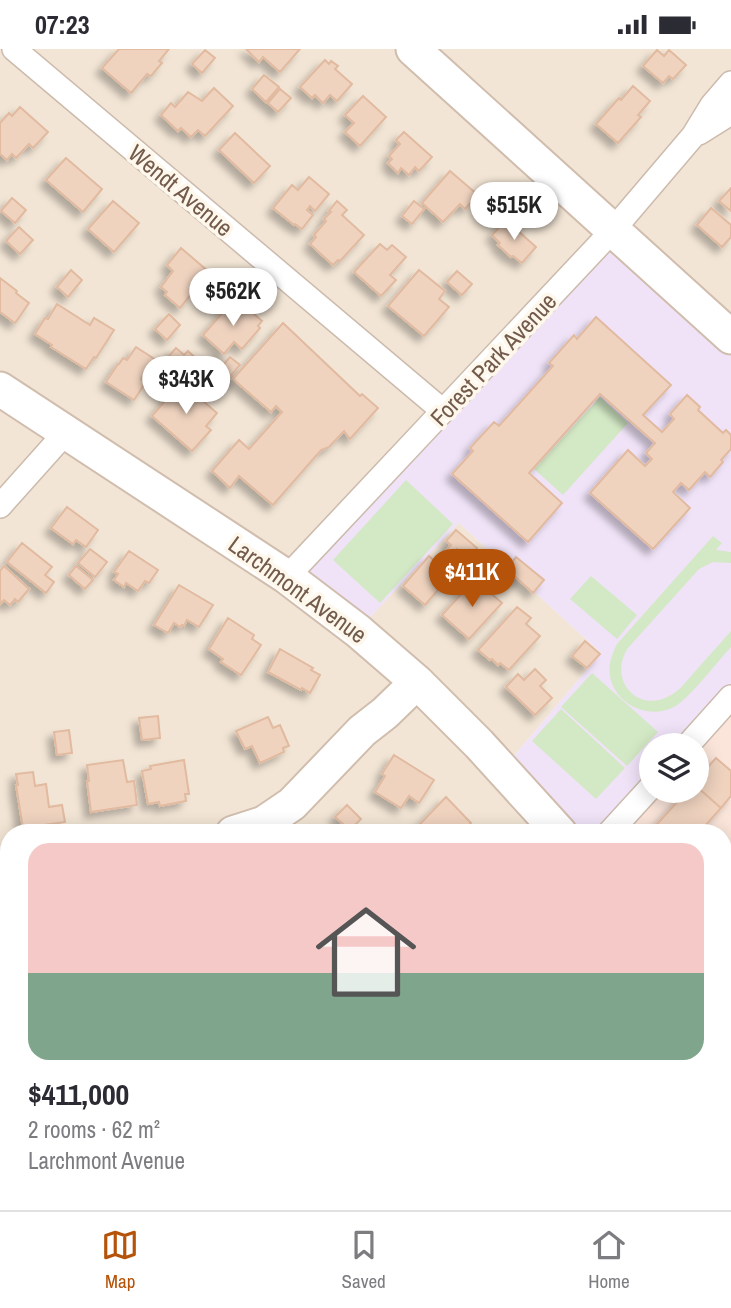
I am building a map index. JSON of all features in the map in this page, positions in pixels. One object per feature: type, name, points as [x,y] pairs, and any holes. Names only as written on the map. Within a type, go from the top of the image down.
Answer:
[{"type":"street","name":"Wendt Avenue","points":[[14,49],[443,411]]},
{"type":"street","points":[[413,49],[731,337]]},
{"type":"street","name":"Forest Park Avenue","points":[[287,577],[613,230],[693,136],[712,105],[731,83]]},
{"type":"street","name":"Forest Park Avenue","points":[[693,136],[726,116],[731,110]]},
{"type":"street","name":"Larchmont Avenue","points":[[0,389],[287,577],[358,631],[417,682],[552,824]]},
{"type":"street","points":[[0,506],[67,432]]},
{"type":"street","points":[[260,824],[292,804],[362,731],[417,682]]},
{"type":"street","points":[[699,733],[731,698]]},
{"type":"street","points":[[617,824],[639,799]]},
{"type":"shaded area","points":[[0,49],[731,49],[731,343],[614,237],[361,627],[458,522],[601,653],[506,765],[559,824],[0,824]]},
{"type":"shaded area","points":[[614,237],[731,343],[731,690],[692,733],[639,733],[639,792],[610,824],[559,824],[506,765],[601,653],[459,523],[361,627],[292,576]]},
{"type":"shaded area","points":[[731,690],[731,824],[612,824],[639,801],[709,803],[709,733],[704,733]]},
{"type":"green space","points":[[600,397],[628,423],[563,495],[534,469]]},
{"type":"green space","points":[[406,480],[453,524],[380,603],[333,560]]},
{"type":"green space","points":[[713,536],[722,543],[716,550],[731,552],[731,563],[713,562],[699,569],[628,648],[622,660],[621,671],[629,691],[647,700],[659,700],[679,689],[731,631],[731,647],[695,688],[674,707],[654,712],[634,707],[619,695],[613,686],[610,667],[615,648]]},
{"type":"green space","points":[[591,576],[637,615],[617,639],[570,599]]},
{"type":"green space","points":[[592,673],[658,732],[639,733],[639,753],[627,766],[561,707]]},
{"type":"green space","points":[[561,709],[625,768],[596,799],[532,741]]},
{"type":"building","points":[[119,49],[169,49],[151,76],[147,74],[131,93],[102,68]]},
{"type":"building","points":[[246,49],[300,49],[280,72],[263,57],[259,62]]},
{"type":"building","points":[[205,50],[215,58],[202,73],[192,64]]},
{"type":"building","points":[[657,50],[664,56],[669,50],[686,65],[673,79],[669,76],[663,83],[643,66]]},
{"type":"building","points":[[325,60],[338,66],[335,69],[352,84],[337,101],[330,95],[323,103],[315,95],[312,98],[300,87]]},
{"type":"building","points":[[264,75],[279,87],[266,102],[252,89]]},
{"type":"building","points":[[633,86],[650,101],[638,115],[641,117],[618,143],[596,124]]},
{"type":"building","points":[[214,88],[233,106],[205,136],[198,130],[191,137],[181,128],[178,131],[161,115],[171,103],[175,107],[188,92],[202,101]]},
{"type":"building","points":[[280,89],[291,98],[278,112],[268,103]]},
{"type":"building","points":[[363,96],[386,117],[360,146],[345,132],[354,123],[345,115]]},
{"type":"building","points":[[20,107],[48,132],[33,148],[29,144],[16,158],[12,154],[7,160],[0,154],[0,123],[9,113],[12,116]]},
{"type":"building","points":[[404,132],[432,157],[419,171],[415,167],[409,175],[401,168],[398,173],[388,163],[392,159],[389,156],[400,144],[396,140]]},
{"type":"building","points":[[235,133],[270,166],[254,183],[219,150]]},
{"type":"building","points":[[66,158],[102,189],[83,212],[46,180]]},
{"type":"building","points":[[450,171],[478,195],[465,209],[460,204],[443,222],[422,203]]},
{"type":"building","points":[[309,177],[329,194],[315,211],[310,206],[307,210],[313,215],[302,229],[273,208],[292,185],[298,190]]},
{"type":"building","points":[[731,188],[731,211],[719,201]]},
{"type":"building","points":[[12,198],[26,210],[15,223],[1,211]]},
{"type":"building","points":[[113,201],[139,223],[114,252],[88,229]]},
{"type":"building","points":[[337,201],[347,210],[342,215],[364,235],[333,265],[310,244]]},
{"type":"building","points":[[414,201],[424,209],[412,224],[402,216]]},
{"type":"building","points":[[711,208],[731,225],[731,237],[722,247],[697,225]]},
{"type":"building","points":[[506,220],[536,247],[522,263],[498,245],[500,243],[492,235]]},
{"type":"building","points":[[19,227],[33,240],[20,254],[6,241]]},
{"type":"building","points":[[380,244],[387,250],[392,245],[406,257],[390,275],[396,280],[381,296],[354,272]]},
{"type":"building","points":[[181,248],[209,272],[180,308],[165,295],[167,292],[161,287],[173,271],[167,265]]},
{"type":"building","points":[[71,270],[82,280],[68,297],[57,287]]},
{"type":"building","points":[[419,270],[445,291],[439,299],[449,307],[424,336],[388,306]]},
{"type":"building","points":[[457,271],[472,284],[462,295],[447,282]]},
{"type":"building","points":[[0,278],[29,303],[15,323],[0,312]]},
{"type":"building","points":[[231,303],[237,308],[241,303],[262,321],[258,326],[260,328],[242,349],[234,342],[224,354],[203,335]]},
{"type":"building","points":[[57,304],[90,325],[94,318],[114,330],[86,369],[35,334]]},
{"type":"building","points":[[169,314],[180,325],[167,340],[155,329]]},
{"type":"building","points":[[596,317],[671,385],[643,415],[662,432],[674,419],[670,414],[687,395],[700,407],[698,410],[723,433],[726,430],[731,435],[731,449],[710,477],[705,472],[689,490],[681,483],[673,492],[690,508],[653,549],[590,493],[628,450],[645,466],[652,459],[646,453],[655,443],[600,394],[529,473],[562,503],[528,542],[452,474],[473,451],[470,448],[494,422],[499,426],[553,366],[549,363],[574,335],[577,339]]},
{"type":"building","points":[[283,323],[360,396],[362,394],[378,408],[350,439],[344,431],[329,447],[321,450],[273,505],[239,476],[230,488],[212,471],[239,440],[249,449],[282,412],[276,406],[271,412],[233,379]]},
{"type":"building","points":[[136,347],[156,360],[145,377],[143,375],[141,379],[146,382],[134,400],[106,382],[123,358],[127,360]]},
{"type":"building","points":[[176,348],[184,355],[188,351],[204,366],[190,383],[174,369],[177,364],[168,357]]},
{"type":"building","points":[[230,357],[240,365],[226,381],[217,372]]},
{"type":"building","points":[[181,382],[217,413],[206,426],[211,430],[192,451],[152,416]]},
{"type":"building","points":[[67,507],[98,530],[86,547],[76,540],[73,544],[51,528]]},
{"type":"building","points":[[456,530],[477,548],[468,559],[457,549],[441,568],[450,576],[425,605],[403,586],[429,556],[436,562],[451,545],[446,541]]},
{"type":"building","points":[[22,543],[52,567],[45,575],[54,582],[46,593],[7,562]]},
{"type":"building","points":[[90,549],[107,562],[95,577],[78,563]]},
{"type":"building","points":[[129,551],[158,570],[149,583],[145,581],[138,591],[126,583],[124,587],[114,580],[118,574],[114,572]]},
{"type":"building","points":[[516,557],[544,580],[533,593],[507,569]]},
{"type":"building","points":[[4,566],[29,589],[18,602],[15,599],[10,605],[4,600],[0,604],[0,571]]},
{"type":"building","points":[[76,566],[93,580],[85,589],[69,575]]},
{"type":"building","points":[[475,579],[502,603],[469,639],[442,615]]},
{"type":"building","points":[[179,585],[213,605],[199,627],[187,620],[184,626],[180,627],[174,623],[168,633],[154,625]]},
{"type":"building","points":[[517,607],[531,618],[526,624],[540,636],[509,670],[478,650]]},
{"type":"building","points":[[228,618],[254,635],[252,639],[261,645],[241,675],[221,662],[223,659],[209,649]]},
{"type":"building","points":[[585,641],[600,654],[587,668],[572,656]]},
{"type":"building","points":[[280,649],[320,675],[310,693],[268,672]]},
{"type":"building","points":[[535,669],[546,680],[540,686],[552,698],[535,715],[506,687],[518,674],[524,680]]},
{"type":"building","points":[[158,716],[160,738],[142,740],[139,718]]},
{"type":"building","points":[[268,717],[273,728],[280,725],[289,746],[283,748],[284,752],[260,763],[252,746],[245,749],[236,731]]},
{"type":"building","points":[[69,730],[72,753],[57,755],[54,732]]},
{"type":"building","points":[[394,755],[434,780],[419,803],[409,796],[401,808],[375,792]]},
{"type":"building","points":[[716,758],[731,771],[731,796],[721,808],[709,797],[709,766]]},
{"type":"building","points":[[123,760],[127,782],[134,781],[137,805],[91,812],[87,765]]},
{"type":"building","points":[[184,760],[189,794],[185,794],[186,801],[160,806],[159,802],[148,804],[142,771],[151,769],[150,766]]},
{"type":"building","points":[[33,772],[35,786],[46,784],[49,807],[62,805],[65,822],[22,824],[16,774]]},
{"type":"building","points":[[446,797],[471,823],[470,824],[420,824]]},
{"type":"building","points":[[709,797],[721,808],[707,824],[657,824],[676,803],[709,803]]},
{"type":"building","points":[[347,805],[361,819],[356,824],[343,824],[335,817]]}]
